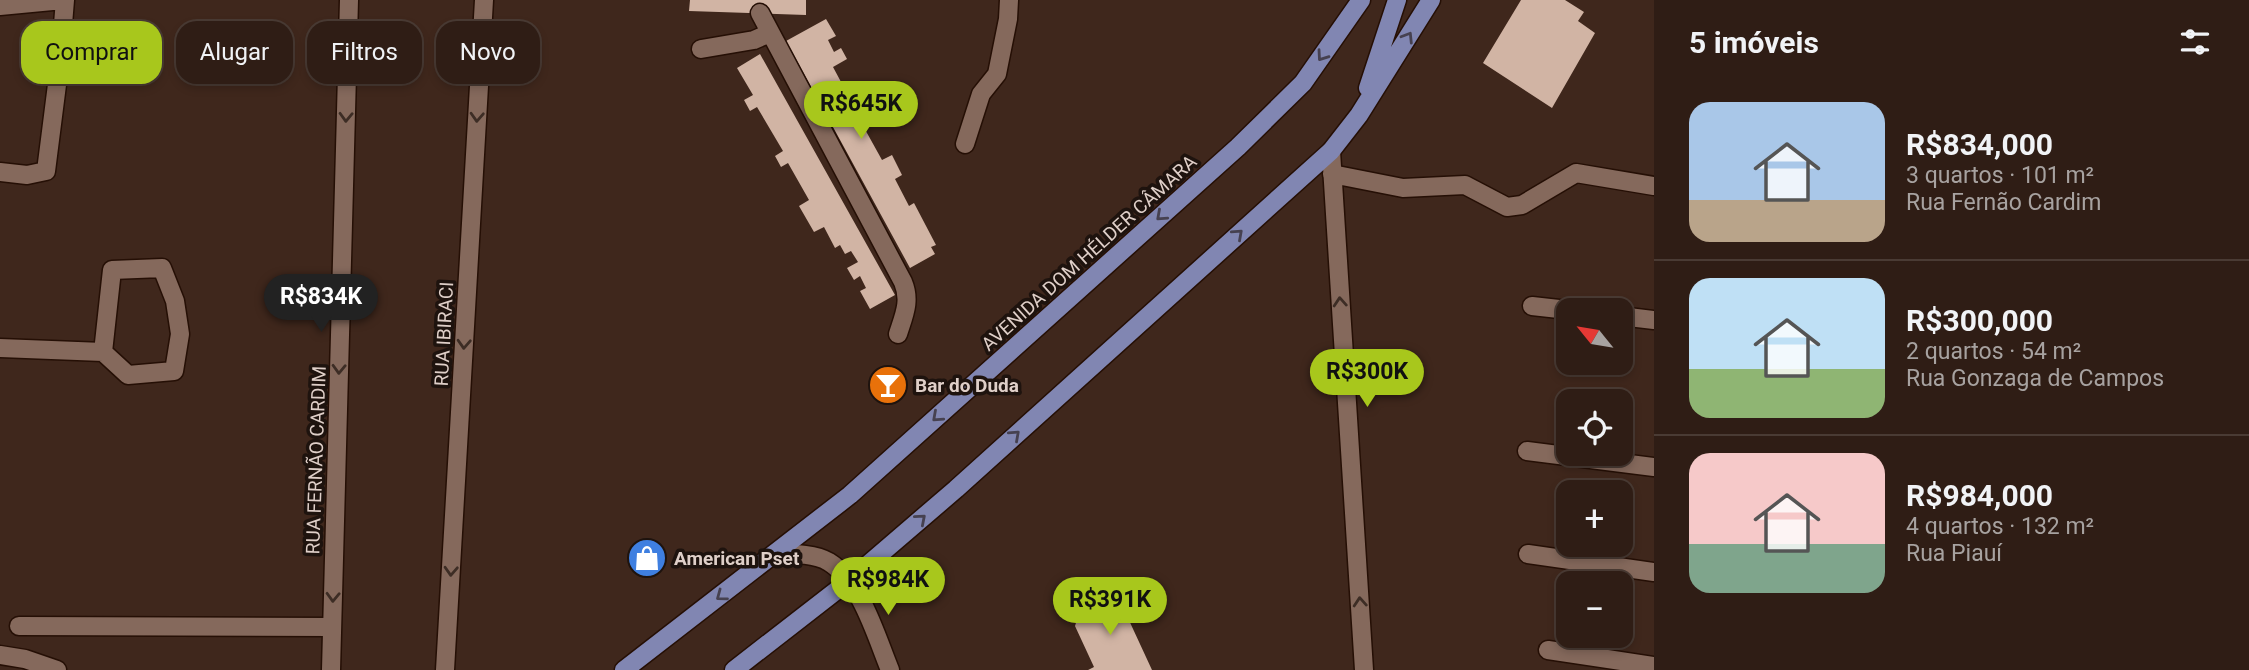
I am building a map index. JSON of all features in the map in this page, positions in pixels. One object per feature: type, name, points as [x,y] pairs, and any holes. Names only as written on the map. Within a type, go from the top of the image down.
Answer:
[{"type":"main road","name":"AVENIDA DOM HÉLDER CÂMARA","points":[[624,670],[776,555],[850,495],[1238,147],[1303,83],[1361,0]]},
{"type":"main road","points":[[1359,115],[1397,0]]},
{"type":"main road","points":[[734,670],[850,580],[956,489],[1331,151],[1359,115],[1431,0]]},
{"type":"street","points":[[0,6],[64,0],[56,99],[46,172],[27,175],[0,172]]},
{"type":"street","name":"RUA FERNÃO CARDIM","points":[[331,670],[349,0]]},
{"type":"street","name":"RUA IBIRACI","points":[[445,670],[484,0]]},
{"type":"street","points":[[965,144],[981,94],[997,74],[1009,0]]},
{"type":"street","points":[[760,13],[903,282],[908,294],[908,304],[898,334]]},
{"type":"street","points":[[701,48],[754,40],[770,33]]},
{"type":"street","points":[[1331,151],[1364,670]]},
{"type":"street","points":[[1332,174],[1403,188],[1465,185],[1514,208],[1576,173],[1654,186]]},
{"type":"street","points":[[0,348],[103,352],[128,375],[174,371],[180,334],[175,301],[162,268],[112,270],[103,352]]},
{"type":"street","points":[[1532,306],[1556,309]]},
{"type":"street","points":[[1633,318],[1654,320]]},
{"type":"street","points":[[1527,451],[1654,467]]},
{"type":"street","points":[[776,555],[798,554],[828,561],[850,580],[890,670]]},
{"type":"street","points":[[1528,554],[1654,572]]},
{"type":"street","points":[[19,626],[332,627]]},
{"type":"street","points":[[1548,650],[1654,666]]},
{"type":"street","points":[[0,655],[25,659],[57,670]]},
{"type":"building","points":[[690,0],[806,0],[806,15],[689,11]]},
{"type":"building","points":[[1521,0],[1565,0],[1584,12],[1578,21],[1595,33],[1552,108],[1483,63]]},
{"type":"building","points":[[826,19],[836,36],[828,40],[834,52],[841,48],[847,59],[833,67],[848,95],[859,89],[874,117],[862,124],[882,160],[892,155],[902,175],[895,179],[909,206],[914,203],[936,245],[931,247],[935,254],[910,268],[786,41]]},
{"type":"building","points":[[760,54],[895,295],[870,309],[860,291],[866,288],[860,276],[854,280],[847,268],[858,262],[851,251],[845,254],[840,245],[835,248],[824,227],[814,232],[799,206],[809,200],[788,163],[781,167],[775,156],[783,151],[757,107],[750,111],[744,100],[753,95],[737,68]]},
{"type":"building","points":[[1104,597],[1121,603],[1152,670],[1088,670],[1094,667],[1075,626],[1081,607]]},
{"type":"place","name":"Bar do Duda","points":[[888,385]]},
{"type":"place","name":"American Pset","points":[[647,558]]}]
